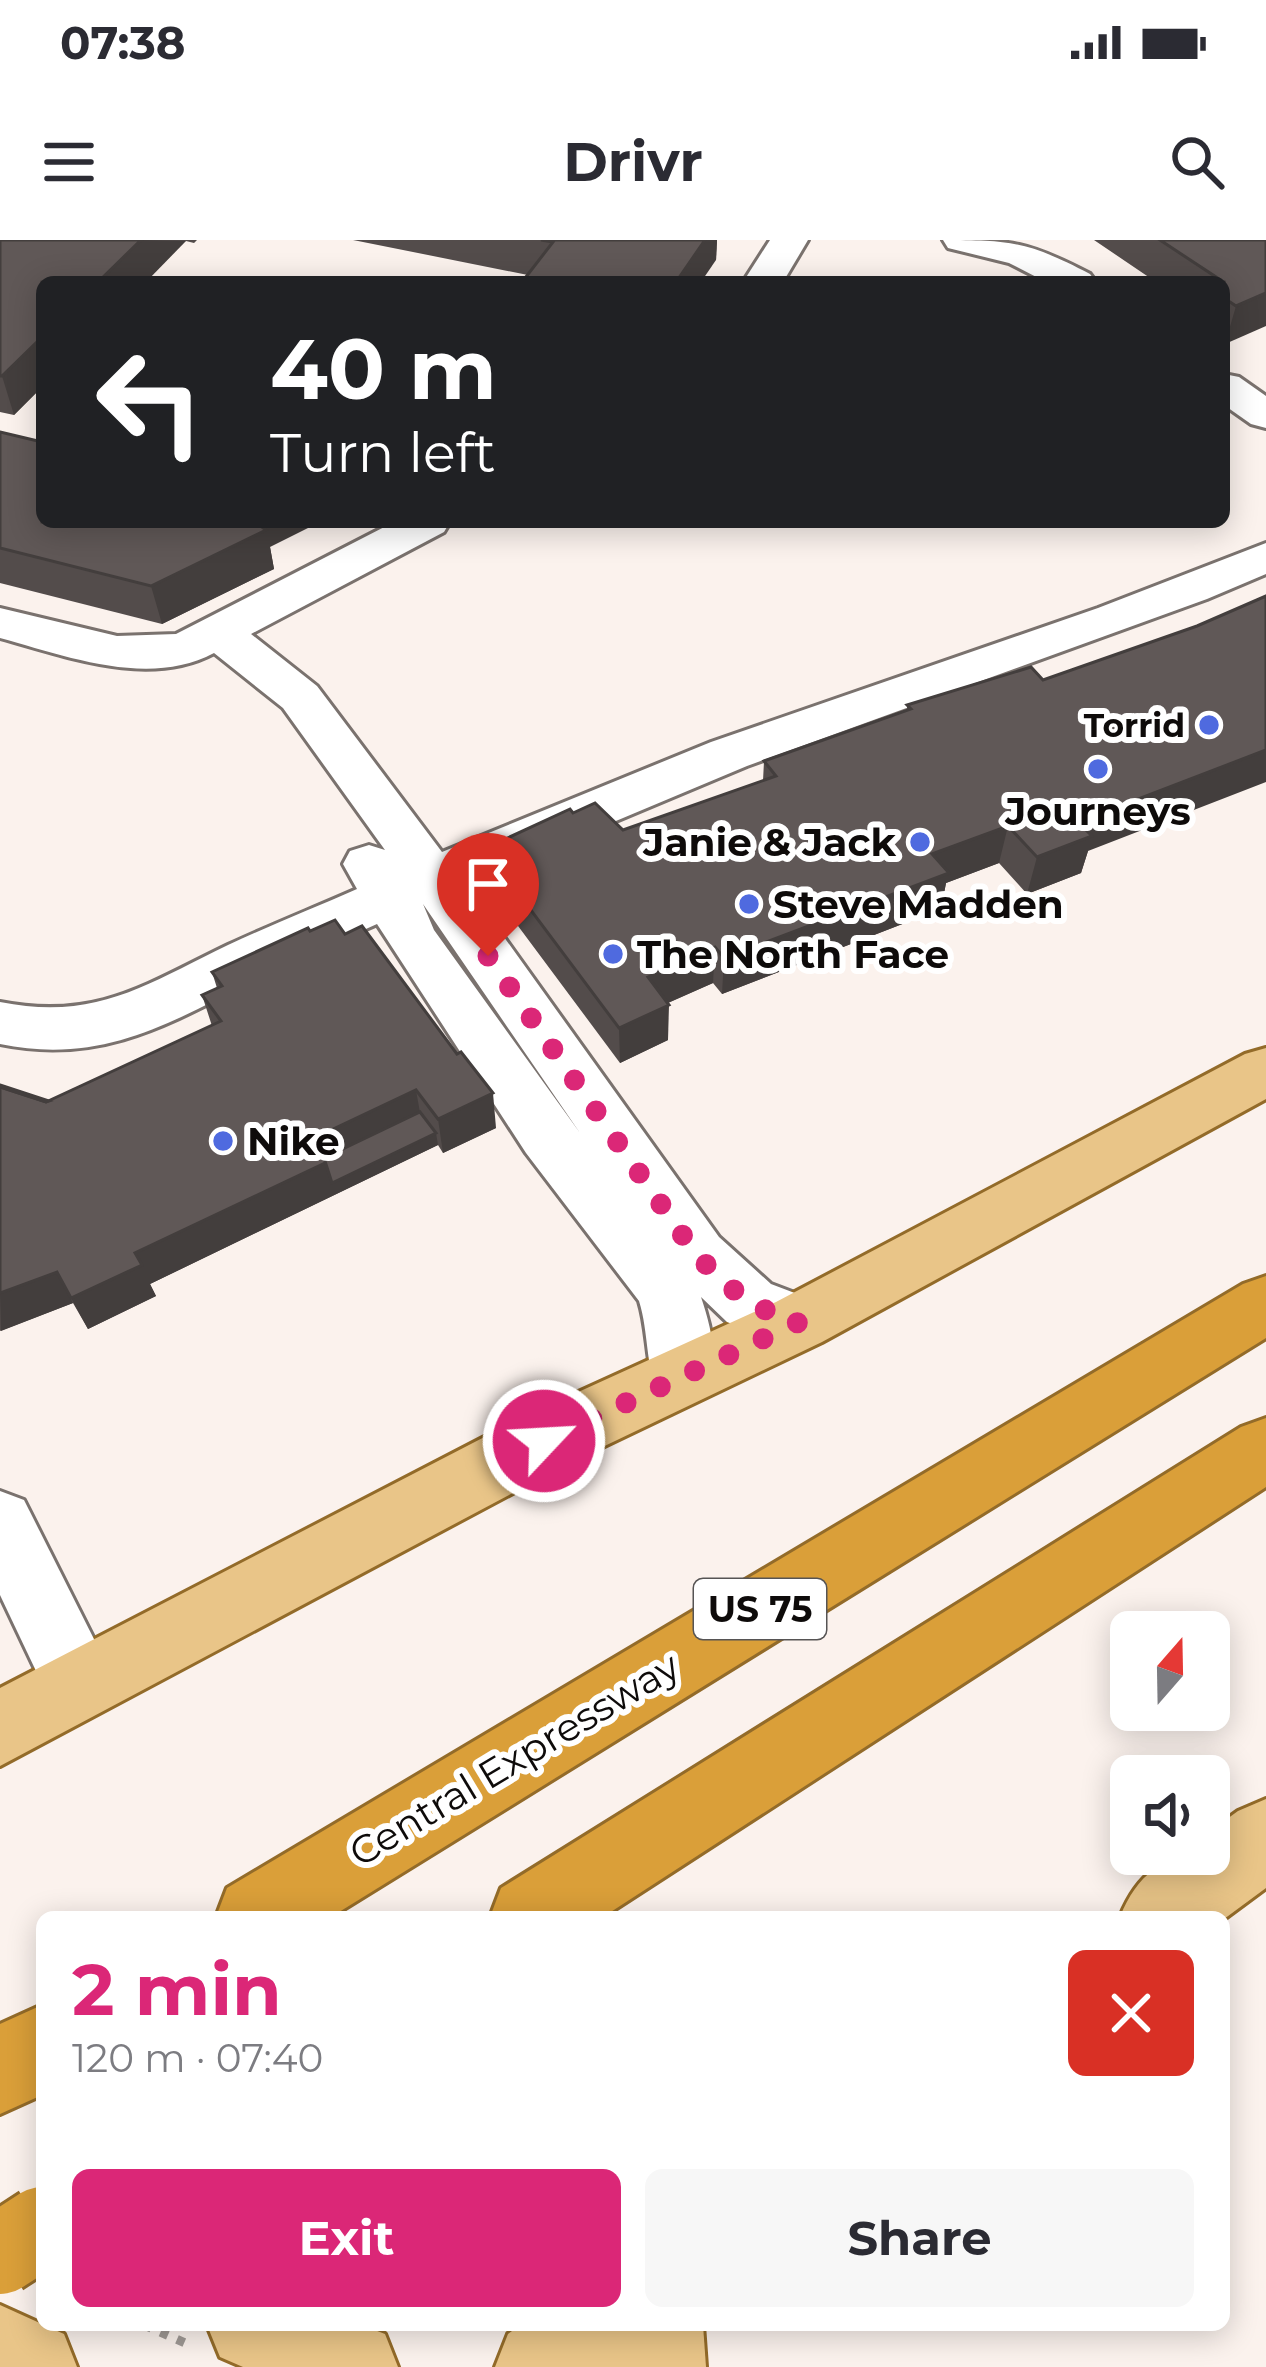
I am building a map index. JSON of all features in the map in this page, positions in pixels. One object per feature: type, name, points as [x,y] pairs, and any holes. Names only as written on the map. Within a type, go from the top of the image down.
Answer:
[{"type":"highway","name":"Central Expressway","points":[[266,1911],[1266,1304]]},
{"type":"highway","points":[[539,1911],[1266,1449]]},
{"type":"highway","points":[[0,2072],[36,2051]]},
{"type":"highway","points":[[0,2254],[36,2232]]},
{"type":"main road","points":[[0,1729],[544,1441],[799,1322],[1266,1071]]},
{"type":"main road","points":[[1168,1911],[1266,1839]]},
{"type":"main road","points":[[0,2220],[36,2235]]},
{"type":"main road","points":[[266,2331],[352,2367]]},
{"type":"main road","points":[[658,2331],[660,2367]]},
{"type":"main road","points":[[0,2351],[31,2367]]},
{"type":"lane","points":[[767,276],[789,240]]},
{"type":"lane","points":[[962,240],[1022,254],[1064,276]]},
{"type":"lane","points":[[0,623],[125,655],[162,654],[218,632],[417,528]]},
{"type":"lane","points":[[0,1023],[56,1035],[111,1026],[215,973],[656,782],[954,679],[1266,557]]},
{"type":"lane","points":[[218,632],[300,697],[412,888],[697,1256],[749,1304],[799,1322]]},
{"type":"lane","points":[[412,888],[415,944],[547,1136],[631,1238],[667,1292],[680,1329],[682,1376]]},
{"type":"lane","points":[[0,1522],[79,1684]]},
{"type":"building","points":[[0,240],[141,240],[104,276],[36,276],[36,343],[0,376]]},
{"type":"building","points":[[541,240],[705,240],[680,276],[527,276],[553,242]]},
{"type":"building","points":[[1160,240],[1266,240],[1266,293],[1236,306],[1230,302],[1230,276],[1214,276]]},
{"type":"building","points":[[0,432],[36,441],[36,528],[266,530],[151,586],[0,548]]},
{"type":"building","points":[[1266,596],[1266,750],[1078,822],[1092,836],[1037,857],[1008,826],[932,854],[949,873],[724,958],[715,947],[648,977],[669,1005],[619,1028],[488,847],[570,809],[573,813],[595,803],[623,830],[776,776],[764,761],[911,709],[907,705],[1031,667],[1043,680],[1197,626]]},
{"type":"building","name":"Nike","points":[[335,920],[345,934],[362,926],[457,1054],[461,1052],[493,1093],[438,1119],[416,1090],[312,1139],[327,1162],[135,1253],[142,1265],[71,1298],[57,1272],[0,1293],[0,1087],[46,1102],[221,1021],[202,995],[222,986],[212,972]]},
{"type":"building","points":[[0,1085],[49,1101],[0,1087]]},
{"type":"building","points":[[420,1112],[436,1133],[332,1183],[324,1158]]},
{"type":"place","name":"Torrid","points":[[1209,725]]},
{"type":"place","name":"Journeys","points":[[1098,769]]},
{"type":"place","name":"Janie & Jack","points":[[920,842]]},
{"type":"place","name":"Steve Madden","points":[[749,904]]},
{"type":"place","name":"The North Face","points":[[613,954]]},
{"type":"place","name":"Nike","points":[[223,1141]]},
{"type":"route","points":[[488,956],[697,1256],[749,1304],[799,1322],[544,1441]]}]
